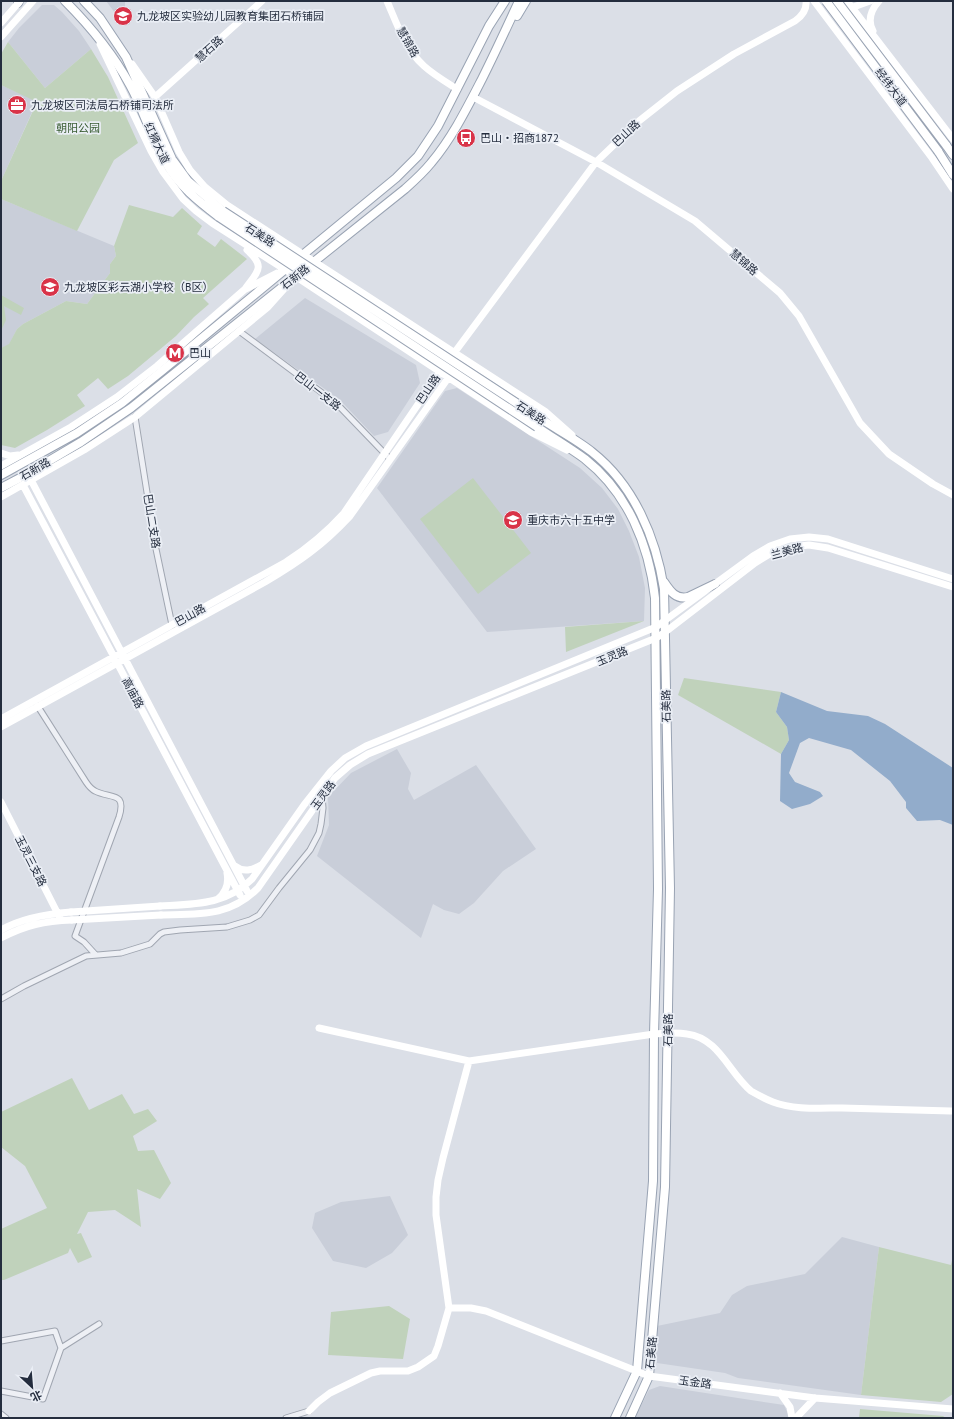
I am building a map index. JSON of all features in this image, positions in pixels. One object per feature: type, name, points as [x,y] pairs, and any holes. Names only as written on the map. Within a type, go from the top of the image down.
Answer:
[{"type":"main road","name":"红狮大道","points":[[65,1],[94,31],[114,58],[138,102],[158,149],[173,175],[194,198],[221,214]]},
{"type":"main road","name":"红狮大道","points":[[84,1],[100,18],[126,57],[172,159],[188,181],[221,214]]},
{"type":"main road","points":[[93,1],[117,42]]},
{"type":"main road","points":[[489,26],[502,1]]},
{"type":"main road","name":"石新路","points":[[1,475],[77,433],[122,403],[408,167],[418,156],[438,126],[489,26],[505,1]]},
{"type":"main road","name":"石新路","points":[[1,488],[81,442],[131,408],[418,177],[441,151],[452,134],[473,97],[505,33],[519,1]]},
{"type":"main road","points":[[505,33],[526,1]]},
{"type":"main road","name":"经纬大道","points":[[826,1],[938,151],[953,175]]},
{"type":"main road","name":"经纬大道","points":[[837,1],[950,142],[953,155]]},
{"type":"main road","name":"石美路","points":[[221,214],[592,452],[615,473],[642,515],[650,534],[662,575],[665,621],[664,633],[670,888],[665,1187],[649,1376],[630,1418]]},
{"type":"main road","name":"石美路","points":[[221,214],[585,460],[608,480],[624,503],[642,539],[649,560],[655,598],[656,627],[658,889],[654,1034],[653,1181],[636,1371],[615,1418]]},
{"type":"main road","points":[[662,575],[671,592],[684,598],[715,584]]},
{"type":"street","points":[[1,37],[33,1]]},
{"type":"street","name":"慧石路","points":[[155,97],[262,1]]},
{"type":"street","name":"慧锦路","points":[[387,1],[404,40],[413,54],[430,72],[457,89]]},
{"type":"street","name":"巴山路","points":[[1,727],[36,704],[116,660],[172,625],[286,562],[327,532],[344,513],[440,372],[596,162],[639,121],[677,91],[728,57],[795,21],[806,9],[806,1]]},
{"type":"street","points":[[816,1],[822,6],[831,10],[852,8],[870,1]]},
{"type":"street","points":[[816,1],[932,158],[953,189]]},
{"type":"street","points":[[847,1],[879,42],[950,142]]},
{"type":"street","points":[[879,1],[871,13],[870,23],[879,42]]},
{"type":"street","points":[[1,23],[19,2]]},
{"type":"street","points":[[94,31],[151,151],[163,172],[183,199],[196,211],[531,432],[585,460]]},
{"type":"street","points":[[126,57],[155,97],[179,152],[190,170],[205,187],[227,205],[546,412],[592,452]]},
{"type":"street","name":"慧锦路","points":[[473,97],[596,162],[700,224],[780,293],[799,316],[860,423],[889,454],[933,484],[953,495]]},
{"type":"street","points":[[1,466],[72,427],[118,397],[157,366],[244,290],[257,272],[258,263],[254,256],[232,236]]},
{"type":"street","points":[[244,290],[285,269]]},
{"type":"street","points":[[1,497],[84,450],[135,417],[268,307],[295,276]]},
{"type":"street","name":"巴山一支路","points":[[239,331],[337,404],[390,459]]},
{"type":"street","name":"巴山路","points":[[124,655],[284,571],[332,536],[350,516],[462,358]]},
{"type":"street","name":"巴山二支路","points":[[135,417],[156,549],[172,625]]},
{"type":"street","points":[[1,453],[10,456],[26,452]]},
{"type":"street","name":"高庙路","points":[[31,480],[250,896]]},
{"type":"street","name":"高庙路","points":[[23,485],[243,901]]},
{"type":"street","name":"兰美路","points":[[665,621],[753,556],[770,546],[790,539],[828,539],[953,579]]},
{"type":"street","name":"兰美路","points":[[664,633],[755,563],[774,552],[791,547],[808,545],[828,548],[953,587]]},
{"type":"street","name":"玉灵路","points":[[1,930],[36,916],[58,913],[203,903],[217,900],[238,891],[245,887],[252,879],[304,805],[331,771],[345,758],[366,746],[656,627],[665,621]]},
{"type":"street","name":"玉灵路","points":[[1,938],[37,923],[62,920],[215,912],[233,906],[250,896],[258,888],[322,795],[335,778],[350,765],[368,754],[551,681],[656,638],[664,633]]},
{"type":"street","points":[[36,704],[90,787],[98,792],[118,798],[121,802],[122,808],[119,817],[76,936],[95,954]]},
{"type":"street","name":"巴山路","points":[[1,719],[36,704]]},
{"type":"street","points":[[1,999],[24,986],[86,956],[95,954],[117,954],[142,947],[150,944],[164,932],[227,927],[250,920],[259,914],[310,850],[322,824],[322,795]]},
{"type":"street","name":"玉灵三支路","points":[[1,802],[62,920]]},
{"type":"street","points":[[233,865],[244,870],[255,869],[263,863]]},
{"type":"street","points":[[217,900],[226,890],[227,877],[225,867]]},
{"type":"street","points":[[319,1028],[469,1060],[654,1034],[688,1034],[711,1044],[741,1081],[762,1098],[773,1102],[801,1107],[952,1111]]},
{"type":"street","points":[[286,1418],[309,1411],[330,1393],[371,1373],[380,1371],[408,1371],[434,1356],[449,1308],[436,1215],[436,1197],[442,1158],[469,1060]]},
{"type":"street","name":"玉金路","points":[[449,1308],[472,1308],[486,1311],[649,1376],[815,1398],[953,1409]]},
{"type":"street","points":[[1,1391],[43,1399],[61,1348],[99,1324]]},
{"type":"street","points":[[1,1341],[55,1331],[61,1348]]},
{"type":"street","points":[[780,1393],[790,1407],[792,1418]]},
{"type":"street","points":[[796,1418],[815,1398]]},
{"type":"street","points":[[1,1414],[6,1418]]},
{"type":"shaded area","name":"九龙坡区实验幼儿园教育集团石桥铺园","points":[[106,1],[125,1],[125,8],[130,24],[125,26]]},
{"type":"shaded area","points":[[42,5],[54,5],[62,12],[79,31],[91,49],[45,88],[8,42],[19,28]]},
{"type":"shaded area","points":[[1,85],[37,101],[1,181]]},
{"type":"shaded area","name":"九龙坡区彩云湖小学校（B区）","points":[[1,199],[114,246],[116,256],[110,264],[110,273],[87,304],[66,301],[23,324],[17,329],[9,345],[1,348]]},
{"type":"shaded area","points":[[305,298],[416,365],[420,383],[388,432],[374,436],[340,400],[255,339]]},
{"type":"shaded area","name":"重庆市六十五中学","points":[[457,388],[580,468],[602,488],[618,509],[629,531],[639,557],[645,588],[644,621],[487,632],[377,488],[445,391]]},
{"type":"shaded area","points":[[397,749],[411,773],[408,789],[414,800],[476,765],[536,849],[503,871],[474,903],[459,914],[444,910],[433,904],[421,938],[317,856],[329,825],[328,797],[351,773]]},
{"type":"shaded area","points":[[390,1196],[408,1235],[392,1253],[366,1268],[333,1261],[312,1228],[315,1213],[341,1202]]},
{"type":"shaded area","points":[[842,1237],[879,1247],[861,1395],[738,1378],[725,1373],[657,1363],[654,1357],[657,1326],[720,1313],[732,1295],[747,1286],[805,1274]]},
{"type":"shaded area","points":[[660,1386],[784,1405],[790,1418],[635,1418],[649,1390]]},
{"type":"green space","name":"朝阳公园","points":[[8,42],[45,88],[91,49],[108,77],[138,143],[114,160],[77,231],[1,199],[1,181],[37,102],[1,85],[1,54]]},
{"type":"green space","points":[[129,205],[173,217],[182,208],[202,226],[197,234],[215,247],[221,239],[247,259],[203,298],[209,304],[176,336],[128,376],[108,389],[98,378],[77,395],[85,406],[15,448],[1,445],[1,348],[9,344],[17,329],[23,324],[66,301],[87,304],[110,273],[110,264],[116,256],[114,246]]},
{"type":"green space","points":[[1,295],[24,308],[21,315],[4,306],[6,320],[1,331]]},
{"type":"green space","points":[[473,478],[531,553],[478,594],[420,519]]},
{"type":"green space","points":[[644,621],[566,652],[565,627]]},
{"type":"green space","points":[[684,678],[781,692],[776,712],[787,727],[789,740],[781,754],[678,695]]},
{"type":"green space","points":[[72,1078],[89,1110],[122,1094],[134,1114],[148,1109],[157,1121],[133,1136],[138,1151],[154,1150],[171,1183],[160,1199],[137,1189],[141,1227],[115,1210],[88,1212],[77,1234],[81,1233],[92,1257],[78,1263],[70,1248],[68,1253],[1,1280],[1,1229],[47,1208],[25,1166],[1,1147],[1,1112]]},
{"type":"green space","points":[[879,1247],[951,1265],[953,1255],[953,1394],[941,1402],[861,1395]]},
{"type":"green space","points":[[389,1306],[410,1319],[403,1359],[328,1355],[331,1312]]},
{"type":"green space","points":[[860,1409],[943,1416],[946,1418],[859,1418]]},
{"type":"water","points":[[781,692],[827,711],[868,716],[885,724],[953,768],[953,825],[940,820],[917,821],[906,808],[906,802],[890,781],[851,750],[809,738],[800,743],[789,773],[795,782],[820,792],[823,796],[810,804],[792,809],[780,801],[781,754],[789,740],[787,727],[776,712]]},
{"type":"place","name":"九龙坡区实验幼儿园教育集团石桥铺园","points":[[123,16]]},
{"type":"place","name":"九龙坡区司法局石桥铺司法所","points":[[17,105]]},
{"type":"place","name":"巴山‧招商1872","points":[[466,138]]},
{"type":"place","name":"九龙坡区彩云湖小学校（B区）","points":[[50,287]]},
{"type":"place","name":"巴山","points":[[175,353]]},
{"type":"place","name":"重庆市六十五中学","points":[[513,520]]}]
